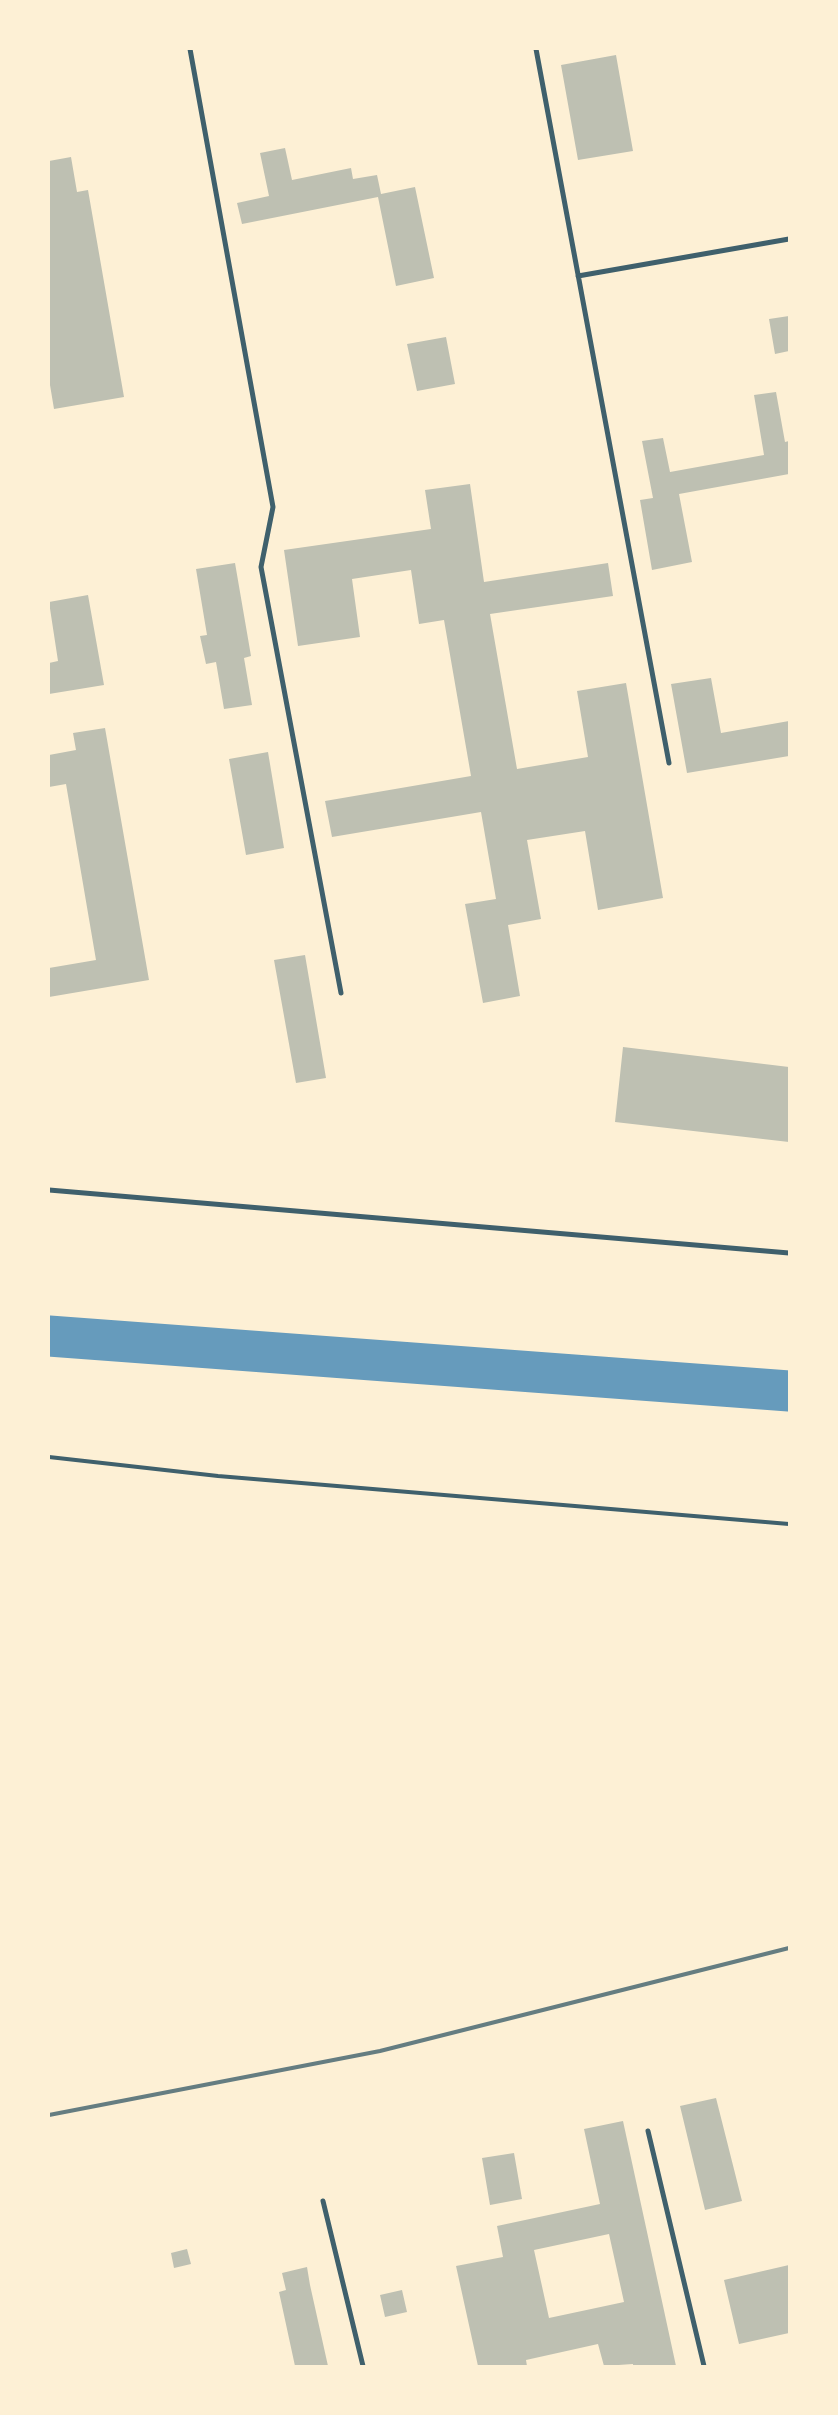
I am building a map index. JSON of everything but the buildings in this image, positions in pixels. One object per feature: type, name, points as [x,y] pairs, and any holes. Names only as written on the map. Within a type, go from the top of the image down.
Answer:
[{"type":"street","points":[[190,49],[273,507],[262,566],[341,993]]},
{"type":"street","points":[[536,49],[669,762]]},
{"type":"street","points":[[578,276],[789,239]]},
{"type":"street","points":[[49,1190],[789,1253]]},
{"type":"street","points":[[648,2131],[704,2366]]},
{"type":"street","points":[[323,2202],[363,2366]]},
{"type":"lane","points":[[49,1458],[218,1476],[789,1524]]},
{"type":"waterway","points":[[49,1336],[789,1391]]},
{"type":"railway","points":[[49,2115],[380,2051],[789,1948]]}]
